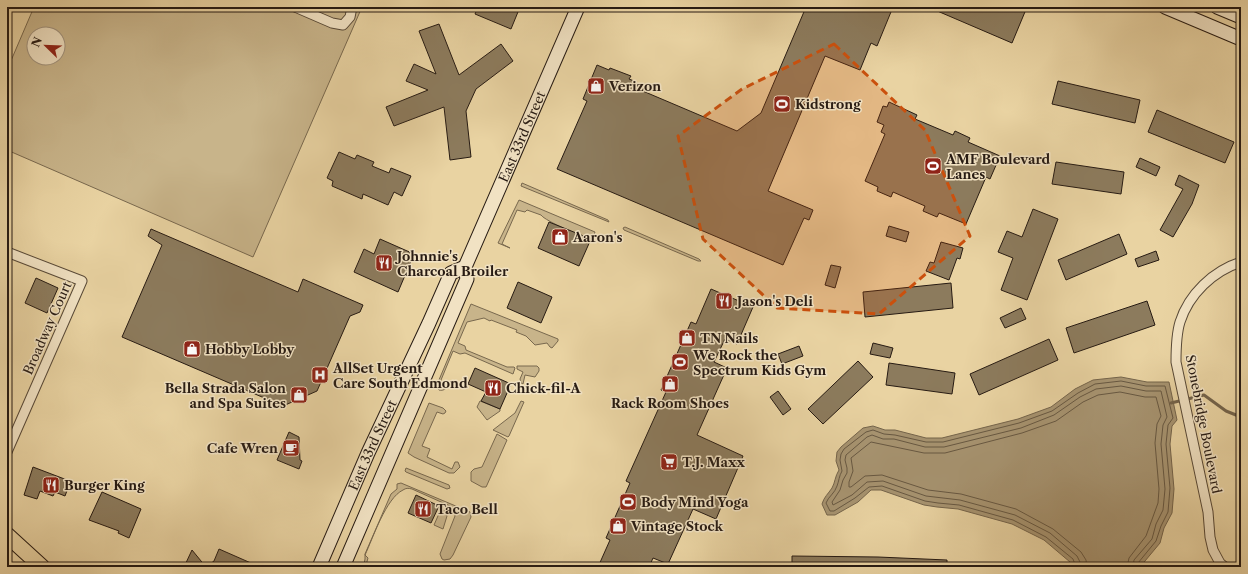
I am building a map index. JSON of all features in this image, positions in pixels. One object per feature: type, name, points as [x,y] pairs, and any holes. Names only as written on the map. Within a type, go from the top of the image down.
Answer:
[{"type":"main road","name":"East 33rd Street","points":[[343,567],[467,279],[465,267],[578,7]]},
{"type":"main road","points":[[1165,7],[1241,39]]},
{"type":"main road","points":[[1218,7],[1241,17]]},
{"type":"main road","name":"East 33rd Street","points":[[319,567],[368,453],[451,273],[465,267]]},
{"type":"main road","points":[[7,535],[42,567]]},
{"type":"street","points":[[295,7],[332,23],[342,25],[350,17],[352,7]]},
{"type":"street","name":"Broadway Court","points":[[7,252],[82,281],[7,452]]},
{"type":"street","name":"Stonebridge Boulevard","points":[[1225,567],[1220,563],[1213,550],[1210,537],[1208,512],[1176,362],[1176,340],[1180,323],[1190,301],[1203,285],[1216,274],[1241,262]]},
{"type":"highlighted area","points":[[834,44],[925,130],[970,236],[879,314],[777,308],[703,239],[678,136],[742,89]]},
{"type":"shaded area","points":[[34,7],[362,7],[253,257],[7,150],[7,70]]},
{"type":"shaded area","points":[[522,183],[608,220],[609,222],[521,186]]},
{"type":"shaded area","points":[[519,200],[595,232],[592,239],[565,229],[541,215],[527,210],[525,212],[517,210],[502,244],[510,248],[498,243]]},
{"type":"shaded area","points":[[625,227],[701,261],[624,230],[623,228]]},
{"type":"shaded area","points":[[471,304],[558,339],[558,341],[552,348],[547,343],[535,345],[526,336],[516,332],[517,330],[491,320],[490,321],[484,318],[467,322],[458,343],[465,346],[466,350],[507,367],[514,367],[513,374],[465,353],[460,354],[453,351],[441,380],[441,385],[449,384],[445,389],[439,390],[436,387]]},
{"type":"shaded area","points":[[517,366],[537,366],[539,371],[535,377],[525,375],[523,384],[521,383],[520,379],[523,372],[517,369]]},
{"type":"shaded area","points":[[480,401],[500,409],[500,411],[487,420],[477,407]]},
{"type":"shaded area","points":[[521,401],[524,402],[509,436],[508,437],[493,430],[515,413]]},
{"type":"shaded area","points":[[429,403],[443,408],[446,411],[443,414],[437,412],[422,446],[430,449],[427,457],[452,469],[455,462],[458,462],[460,467],[454,473],[449,473],[408,453]]},
{"type":"shaded area","points":[[497,434],[507,440],[486,487],[482,487],[471,481],[471,472],[474,469],[482,467]]},
{"type":"shaded area","points":[[406,468],[449,485],[450,488],[447,489],[406,472]]},
{"type":"shaded area","points":[[401,483],[470,512],[471,517],[453,555],[450,559],[444,560],[440,554],[455,516],[455,511],[450,506],[412,489],[405,489],[397,494],[391,501],[376,529],[365,554],[391,494],[397,489],[397,484]]},
{"type":"shaded area","points":[[441,509],[445,511],[447,516],[443,529],[434,525]]},
{"type":"shaded area","points":[[365,555],[368,558],[366,565],[364,564]]},
{"type":"water","points":[[1121,377],[1147,382],[1169,382],[1177,420],[1172,426],[1170,444],[1174,489],[1172,513],[1164,528],[1160,543],[1140,567],[1073,567],[1070,562],[1044,540],[1012,524],[958,509],[924,505],[881,490],[871,490],[858,502],[835,515],[827,515],[822,504],[833,486],[839,470],[836,461],[837,452],[863,428],[873,426],[885,430],[895,430],[926,438],[942,438],[1018,419],[1051,407],[1075,389],[1093,380]]},
{"type":"building","points":[[478,7],[520,7],[511,29],[475,14]]},
{"type":"building","points":[[806,7],[893,7],[877,46],[871,43],[860,70],[825,56],[768,191],[813,210],[809,220],[804,218],[783,265],[557,169],[587,101],[583,99],[597,65],[631,76],[629,79],[634,81],[631,86],[737,131],[761,113]]},
{"type":"building","points":[[928,7],[1027,7],[1012,43]]},
{"type":"building","points":[[439,24],[459,75],[501,44],[513,61],[476,89],[466,111],[471,157],[450,160],[444,107],[394,126],[386,107],[428,90],[406,81],[414,64],[436,74],[419,31]]},
{"type":"building","points":[[1058,81],[1140,100],[1135,123],[1052,104]]},
{"type":"building","name":"AMF Boulevard Lanes","points":[[889,102],[917,115],[915,119],[953,135],[955,131],[970,138],[968,142],[1000,156],[990,179],[986,177],[966,224],[939,213],[937,217],[923,211],[925,206],[893,192],[891,197],[877,191],[878,187],[865,181],[885,134],[881,132],[884,125],[877,122],[883,106],[887,107]]},
{"type":"building","points":[[1157,110],[1234,142],[1225,163],[1148,132]]},
{"type":"building","points":[[339,152],[355,159],[357,155],[374,162],[372,166],[389,173],[391,168],[411,176],[402,196],[394,192],[388,205],[363,194],[362,199],[332,186],[333,181],[327,178]]},
{"type":"building","points":[[1140,158],[1160,167],[1156,176],[1136,167]]},
{"type":"building","points":[[1056,162],[1124,172],[1121,194],[1052,184]]},
{"type":"building","points":[[1179,175],[1199,185],[1192,204],[1173,237],[1160,230],[1183,189],[1175,185]]},
{"type":"building","points":[[1033,209],[1058,219],[1027,300],[1001,290],[1013,258],[998,252],[1007,231],[1022,237]]},
{"type":"building","points":[[549,222],[591,239],[579,266],[538,248]]},
{"type":"building","points":[[889,226],[909,232],[906,242],[886,236]]},
{"type":"building","points":[[151,229],[298,292],[303,279],[363,305],[360,312],[350,316],[317,391],[283,406],[122,337],[162,245],[148,236]]},
{"type":"building","points":[[1119,234],[1127,254],[1066,280],[1058,260]]},
{"type":"building","name":"Johnnie's Charcoal Broiler","points":[[380,239],[414,254],[398,292],[354,272],[364,249],[374,254]]},
{"type":"building","points":[[941,242],[963,248],[960,259],[957,258],[949,280],[926,271],[930,262],[934,263]]},
{"type":"building","points":[[1156,251],[1159,260],[1138,267],[1135,259]]},
{"type":"building","points":[[831,265],[841,267],[835,288],[825,285]]},
{"type":"building","points":[[36,278],[58,288],[47,313],[25,303]]},
{"type":"building","points":[[518,282],[552,297],[541,323],[507,308]]},
{"type":"building","points":[[951,283],[953,308],[865,317],[863,292]]},
{"type":"building","points":[[711,289],[753,307],[737,344],[725,339],[714,362],[727,368],[697,435],[743,456],[716,519],[693,509],[668,564],[653,558],[649,567],[598,567],[610,540],[606,538],[630,483],[626,481],[666,392],[661,390],[691,322],[696,324]]},
{"type":"building","points":[[1147,301],[1155,325],[1074,353],[1066,328]]},
{"type":"building","points":[[1021,308],[1026,319],[1005,328],[1000,318]]},
{"type":"building","points":[[1049,339],[1058,360],[979,395],[970,374]]},
{"type":"building","points":[[873,343],[893,348],[890,358],[870,354]]},
{"type":"building","points":[[799,346],[803,356],[782,364],[778,354]]},
{"type":"building","points":[[858,361],[873,377],[823,424],[808,409]]},
{"type":"building","points":[[889,363],[955,373],[952,394],[886,385]]},
{"type":"building","name":"Chick-fil-A","points":[[475,368],[511,384],[500,409],[481,401],[486,392],[468,384]]},
{"type":"building","points":[[778,391],[791,409],[783,415],[770,397]]},
{"type":"building","name":"Cafe Wren","points":[[289,432],[299,437],[300,460],[302,461],[299,469],[277,460]]},
{"type":"building","name":"Burger King","points":[[33,467],[75,483],[72,490],[68,488],[65,496],[55,492],[53,496],[40,491],[37,499],[24,495]]},
{"type":"building","points":[[102,492],[141,509],[129,538],[118,533],[119,531],[89,520]]},
{"type":"building","name":"Taco Bell","points":[[416,495],[439,506],[431,523],[408,513]]},
{"type":"building","points":[[219,549],[260,567],[206,567],[214,561]]},
{"type":"building","points":[[192,550],[206,567],[184,567]]},
{"type":"building","points":[[792,556],[878,557],[947,560],[947,567],[792,567]]},
{"type":"waterway","points":[[1171,403],[1204,395],[1226,411],[1241,417]]},
{"type":"place","name":"Verizon","points":[[596,86]]},
{"type":"place","name":"Kidstrong","points":[[782,104]]},
{"type":"place","name":"AMF Boulevard Lanes","points":[[933,166]]},
{"type":"place","name":"Aaron's","points":[[560,237]]},
{"type":"place","name":"Johnnie's Charcoal Broiler","points":[[384,263]]},
{"type":"place","name":"Jason's Deli","points":[[724,301]]},
{"type":"place","name":"TN Nails","points":[[687,338]]},
{"type":"place","name":"Hobby Lobby","points":[[192,349]]},
{"type":"place","name":"We Rock the Spectrum Kids Gym","points":[[680,362]]},
{"type":"place","name":"AllSet Urgent Care South Edmond","points":[[320,375]]},
{"type":"place","name":"Rack Room Shoes","points":[[670,384]]},
{"type":"place","name":"Chick-fil-A","points":[[493,388]]},
{"type":"place","name":"Bella Strada Salon and Spa Suites","points":[[299,395]]},
{"type":"place","name":"Cafe Wren","points":[[291,448]]},
{"type":"place","name":"T.J. Maxx","points":[[669,462]]},
{"type":"place","name":"Burger King","points":[[51,485]]},
{"type":"place","name":"Body Mind Yoga","points":[[628,502]]},
{"type":"place","name":"Taco Bell","points":[[423,509]]},
{"type":"place","name":"Vintage Stock","points":[[618,526]]}]
